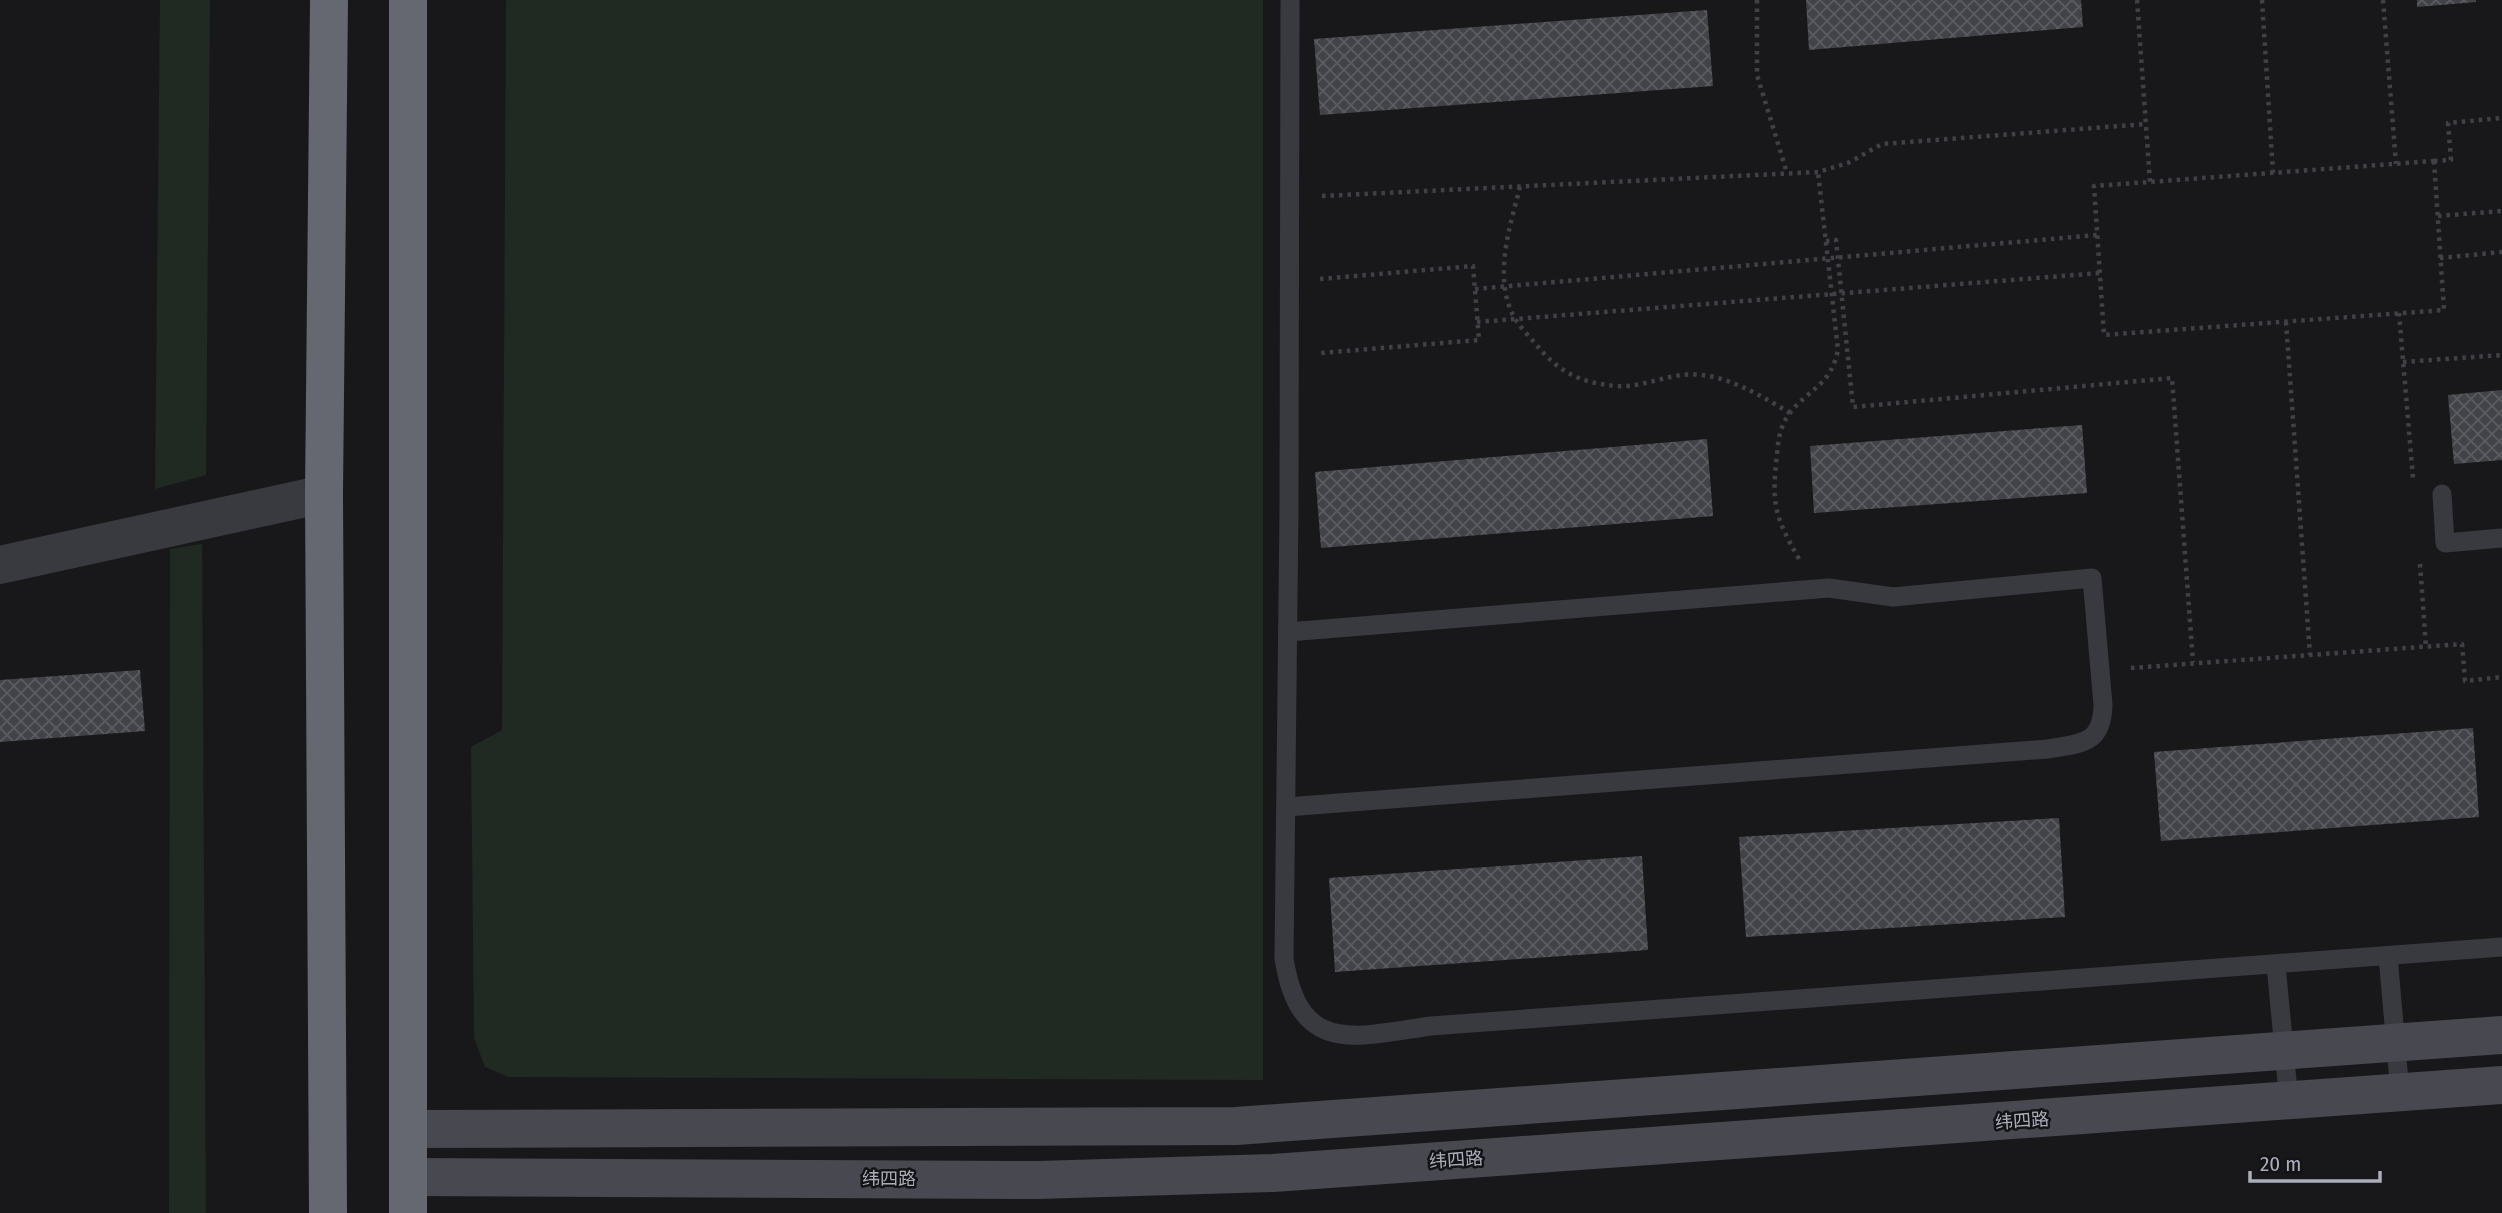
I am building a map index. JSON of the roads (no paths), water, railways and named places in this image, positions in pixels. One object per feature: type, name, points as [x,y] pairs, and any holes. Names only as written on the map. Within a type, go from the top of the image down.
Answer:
[{"type":"highway","points":[[328,1213],[324,494],[329,0]]},
{"type":"highway","points":[[408,0],[408,1195]]},
{"type":"street","points":[[0,565],[324,494]]},
{"type":"street","points":[[408,1129],[1236,1126],[2502,1035]]},
{"type":"street","name":"纬四路","points":[[408,1195],[1273,1173],[2502,1085]]},
{"type":"lane","points":[[1290,0],[1284,958],[1288,985],[1297,1004],[1311,1022],[1337,1035],[1367,1036],[1431,1026],[2502,947]]},
{"type":"lane","points":[[2442,494],[2445,543],[2502,538]]},
{"type":"lane","points":[[1286,807],[2048,749],[2084,743],[2098,733],[2102,719],[2092,578],[1893,597],[1829,588],[1811,589],[1288,632]]},
{"type":"lane","points":[[2388,956],[2400,1093]]},
{"type":"lane","points":[[2276,965],[2288,1102]]}]
